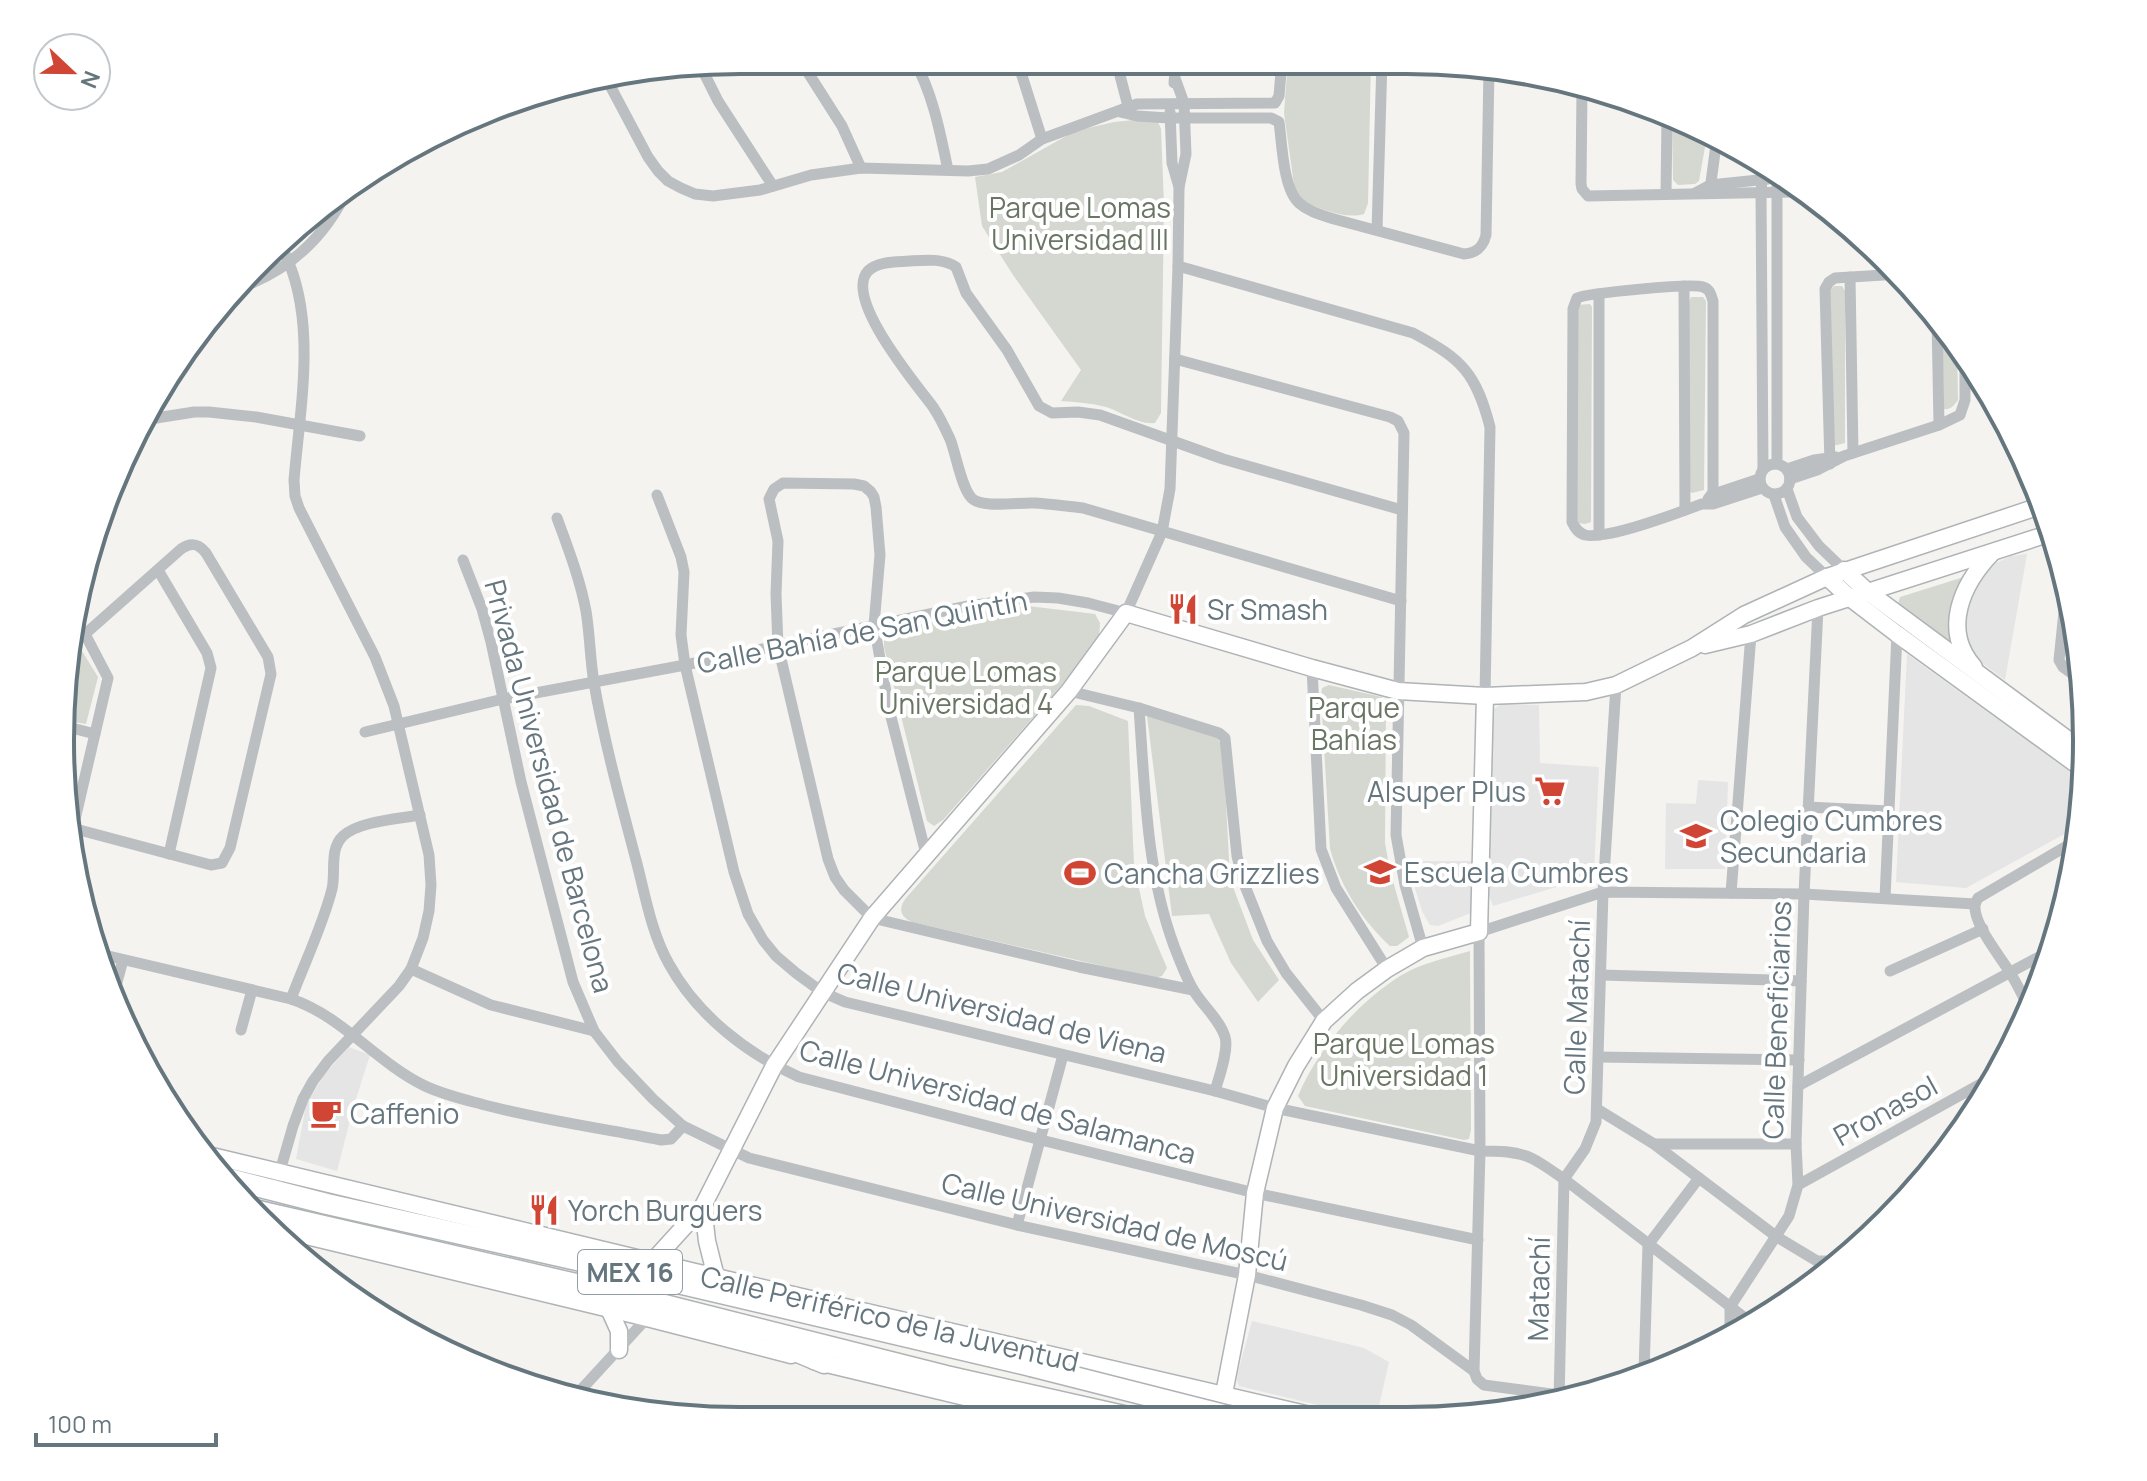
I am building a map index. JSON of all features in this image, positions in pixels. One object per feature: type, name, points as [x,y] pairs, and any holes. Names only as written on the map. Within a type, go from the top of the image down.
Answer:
[{"type":"highway","name":"MEX 16","points":[[239,1180],[278,1182],[651,1268],[714,1284],[786,1308],[1193,1407]]},
{"type":"highway","name":"MEX 16","points":[[271,1214],[1084,1407]]},
{"type":"highway","points":[[786,1308],[855,1310]]},
{"type":"highway","points":[[714,1318],[824,1363]]},
{"type":"street","points":[[809,74],[837,116],[861,168]]},
{"type":"street","points":[[922,74],[948,170]]},
{"type":"street","points":[[1021,74],[1042,139]]},
{"type":"street","points":[[1119,74],[1126,111]]},
{"type":"street","points":[[1175,74],[1169,118],[1174,174],[1179,187]]},
{"type":"street","points":[[611,87],[658,171],[668,181],[695,194],[713,196],[760,190],[811,175],[861,168],[988,169],[1019,155],[1042,139],[1126,111],[1170,102],[1275,103],[1279,96],[1281,74]]},
{"type":"street","points":[[1377,230],[1382,74]]},
{"type":"street","points":[[705,75],[718,101],[773,186]]},
{"type":"street","points":[[651,1268],[703,1206],[774,1066],[872,918],[1069,691],[1126,613],[1162,532],[1170,489],[1179,187],[1186,160],[1184,103],[1175,78]]},
{"type":"street","points":[[1126,111],[1169,118],[1271,118],[1279,122],[1287,175],[1297,201],[1318,214],[1464,254],[1481,247],[1486,235],[1489,80]]},
{"type":"street","points":[[1582,98],[1581,184],[1584,193],[1594,197],[1695,193],[1763,181],[1762,479],[1774,495],[1785,527],[1806,557],[1850,598],[1897,634],[2073,745]]},
{"type":"street","points":[[1666,194],[1667,127]]},
{"type":"street","points":[[1710,190],[1715,150]]},
{"type":"street","points":[[1777,186],[1785,475],[1797,517],[1819,546],[1868,592],[2073,761]]},
{"type":"street","points":[[258,281],[290,263],[336,212]]},
{"type":"street","points":[[224,1161],[278,1182],[284,1152],[303,1099],[328,1061],[411,969],[423,938],[431,885],[429,855],[399,723],[375,657],[295,496],[304,335],[290,263],[285,254]]},
{"type":"street","points":[[1762,255],[1777,255]]},
{"type":"street","points":[[1401,601],[1083,508],[1031,503],[980,503],[972,499],[966,491],[956,453],[944,425],[891,351],[864,298],[866,273],[882,264],[932,260],[956,267],[966,293],[1007,350],[1039,406],[1052,413],[1100,415],[1223,459],[1402,510]]},
{"type":"street","points":[[1178,266],[1413,333],[1445,349],[1475,383],[1483,400],[1490,427],[1479,932],[1480,1151],[1474,1371]]},
{"type":"street","points":[[1830,461],[1826,285],[1831,279],[1884,275]]},
{"type":"street","points":[[1849,455],[1850,277]]},
{"type":"street","points":[[1709,501],[1713,301],[1710,292],[1699,286],[1684,286],[1577,298],[1573,304],[1572,522],[1584,534],[1599,535],[1685,510],[1709,501],[1762,479],[1767,466],[1785,475],[1939,425],[1960,415],[1965,400],[1965,376]]},
{"type":"street","points":[[1684,286],[1685,510]]},
{"type":"street","points":[[1599,294],[1599,535]]},
{"type":"street","points":[[1937,338],[1939,425]]},
{"type":"street","points":[[1175,359],[1390,417],[1398,421],[1404,433],[1396,835],[1405,885],[1423,948]]},
{"type":"street","points":[[157,418],[209,412],[298,423],[360,436]]},
{"type":"street","points":[[1774,495],[1785,475]]},
{"type":"street","points":[[926,854],[889,709],[874,625],[880,555],[874,497],[864,486],[854,484],[783,483],[774,489],[769,506],[778,541],[778,646],[828,859],[844,890],[872,918],[1079,967],[1193,990]]},
{"type":"street","name":"Calle Universidad de Viena","points":[[657,495],[681,557],[684,572],[681,635],[685,665],[734,872],[748,914],[763,940],[796,973],[822,992],[845,1002],[1275,1108],[1480,1151],[1523,1153],[1564,1179],[1743,1316]]},
{"type":"street","name":"Calle Bahía de San Quintín","points":[[365,732],[503,699],[968,606],[1034,597],[1088,603],[1398,691],[1485,696],[1575,693],[1616,685],[1692,648],[1744,615],[1844,570],[2031,509]]},
{"type":"street","name":"Calle Universidad de Salamanca","points":[[557,518],[584,601],[594,682],[657,937],[668,963],[697,1002],[728,1033],[774,1066],[799,1077],[1255,1193],[1478,1240]]},
{"type":"street","name":"Calle Bahía de San Quintín","points":[[1692,648],[1751,634],[1818,608],[2041,536]]},
{"type":"street","points":[[78,806],[108,678],[85,634],[186,546],[196,544],[202,548],[268,657],[271,674],[230,848],[222,863],[211,865],[81,830]]},
{"type":"street","points":[[1980,685],[1959,639],[1957,617],[1965,590],[1976,570],[1994,552]]},
{"type":"street","name":"Privada Universidad de Barcelona","points":[[463,560],[485,620],[521,782],[573,982],[594,1031],[635,1081],[683,1126],[730,1150]]},
{"type":"street","points":[[158,570],[207,653],[211,668],[169,854]]},
{"type":"street","name":"Calle Beneficiarios","points":[[1730,1307],[1789,1216],[1798,1185],[1796,1144],[1804,894],[1818,608]]},
{"type":"street","points":[[2063,629],[2059,660],[2069,671]]},
{"type":"street","points":[[1731,893],[1751,634]]},
{"type":"street","points":[[1885,898],[1897,634]]},
{"type":"street","points":[[1312,668],[1321,849],[1336,888],[1387,969]]},
{"type":"street","name":"Calle Matachí","points":[[1564,1179],[1592,1135],[1597,1109],[1603,892],[1616,685]]},
{"type":"street","points":[[1069,691],[1139,708],[1219,733],[1227,741],[1237,856],[1243,881],[1267,941],[1286,973],[1324,1021]]},
{"type":"street","points":[[1139,708],[1148,828],[1162,907],[1174,946],[1193,990],[1225,1035],[1226,1049],[1215,1091]]},
{"type":"street","points":[[74,729],[95,734]]},
{"type":"street","points":[[1808,807],[1888,811]]},
{"type":"street","points":[[291,999],[332,890],[335,850],[341,838],[362,827],[420,815]]},
{"type":"street","points":[[2022,995],[1983,929],[1975,913],[1975,904],[1978,898],[2064,848]]},
{"type":"street","points":[[1221,1407],[1247,1275],[1255,1193],[1275,1108],[1324,1021],[1387,969],[1423,948],[1603,892],[1804,894],[1975,904]]},
{"type":"street","points":[[1890,971],[1983,929]]},
{"type":"street","points":[[110,957],[310,1006],[353,1033],[400,1072],[425,1086],[455,1097],[507,1111],[661,1140],[676,1136],[683,1126]]},
{"type":"street","points":[[1798,1086],[2036,959]]},
{"type":"street","points":[[118,978],[123,960]]},
{"type":"street","points":[[411,969],[491,1005],[594,1031]]},
{"type":"street","points":[[1601,975],[1801,981]]},
{"type":"street","points":[[241,1030],[252,990]]},
{"type":"street","points":[[1017,1225],[1063,1055]]},
{"type":"street","points":[[1599,1057],[1799,1060]]},
{"type":"street","name":"Pronasol","points":[[1798,1185],[1976,1086]]},
{"type":"street","points":[[1597,1109],[1654,1144],[1777,1237],[1822,1261]]},
{"type":"street","points":[[1654,1144],[1796,1144]]},
{"type":"street","name":"Calle Universidad de Moscú","points":[[730,1150],[749,1158],[1017,1225],[1247,1275],[1361,1305],[1411,1325],[1474,1371],[1484,1385],[1536,1394]]},
{"type":"street","points":[[1644,1363],[1648,1245],[1699,1178]]},
{"type":"street","name":"Matachí","points":[[1559,1389],[1564,1179]]},
{"type":"street","points":[[703,1206],[714,1284]]},
{"type":"street","name":"Calle Periférico de la Juventud","points":[[290,1232],[1007,1407]]},
{"type":"street","name":"Calle Periférico de la Juventud","points":[[714,1284],[855,1310],[1224,1395],[1258,1407]]},
{"type":"street","points":[[1730,1307],[1730,1323]]},
{"type":"street","points":[[609,1309],[619,1331],[619,1350]]},
{"type":"street","points":[[586,1388],[647,1318]]},
{"type":"street","points":[[1185,1387],[1190,1394],[1190,1407]]},
{"type":"shaded area","points":[[2027,554],[2005,680],[1978,660],[1964,638],[1966,614],[1971,592],[1996,563],[2011,556]]},
{"type":"shaded area","points":[[1907,654],[2072,773],[2072,784],[2066,833],[1966,888],[1896,882]]},
{"type":"shaded area","points":[[1501,704],[1539,705],[1540,763],[1599,767],[1594,872],[1586,878],[1493,906],[1489,895],[1493,710]]},
{"type":"shaded area","name":"Colegio Cumbres Secundaria","points":[[1698,780],[1728,782],[1725,869],[1665,869],[1666,803],[1696,804]]},
{"type":"shaded area","points":[[1417,861],[1472,861],[1471,913],[1438,926],[1430,925],[1422,911],[1408,865]]},
{"type":"shaded area","points":[[349,1047],[370,1055],[337,1171],[296,1159],[306,1105],[324,1075]]},
{"type":"shaded area","points":[[1252,1321],[1364,1348],[1389,1362],[1379,1407],[1326,1407],[1239,1386],[1238,1372]]},
{"type":"green space","points":[[1287,74],[1371,74],[1368,203],[1364,214],[1340,214],[1300,202],[1295,192],[1284,113]]},
{"type":"green space","name":"Parque Lomas Universidad III","points":[[1143,119],[1158,122],[1161,129],[1164,205],[1161,413],[1155,423],[1136,420],[1100,406],[1061,401],[1081,370],[982,226],[975,177],[1002,172],[1075,131]]},
{"type":"green space","points":[[1672,130],[1705,145],[1699,181],[1678,185],[1673,180]]},
{"type":"green space","points":[[1834,286],[1842,286],[1845,291],[1845,443],[1833,446],[1830,291]]},
{"type":"green space","points":[[1691,297],[1703,297],[1706,301],[1704,490],[1692,493],[1689,491]]},
{"type":"green space","points":[[1590,304],[1591,522],[1585,524],[1578,523],[1575,518],[1577,305]]},
{"type":"green space","points":[[1942,345],[1957,365],[1958,400],[1952,407],[1944,409]]},
{"type":"green space","points":[[1967,576],[1957,651],[1901,610],[1898,604],[1900,597]]},
{"type":"green space","name":"Parque Lomas Universidad 4","points":[[1028,606],[1095,614],[1100,623],[1099,638],[943,820],[934,826],[927,821],[884,647],[884,636],[893,630],[1005,607]]},
{"type":"green space","points":[[80,651],[98,677],[86,724],[74,722]]},
{"type":"green space","name":"Parque Bahías","points":[[1329,685],[1382,697],[1386,706],[1385,843],[1409,937],[1397,946],[1390,946],[1361,913],[1346,889],[1330,849],[1321,696],[1322,688]]},
{"type":"green space","points":[[1076,705],[1089,706],[1128,721],[1134,865],[1145,916],[1167,968],[1162,976],[1155,978],[912,922],[902,912],[906,898]]},
{"type":"green space","points":[[1147,716],[1215,736],[1223,746],[1230,879],[1253,940],[1279,980],[1258,1002],[1231,963],[1209,914],[1172,916]]},
{"type":"green space","name":"Parque Lomas Universidad 1","points":[[1470,951],[1469,1139],[1305,1106],[1298,1096],[1316,1061],[1340,1029],[1368,1000],[1408,971]]},
{"type":"place","name":"Sr Smash","points":[[1183,609]]},
{"type":"place","name":"Alsuper Plus","points":[[1550,791]]},
{"type":"place","name":"Colegio Cumbres Secundaria","points":[[1696,836]]},
{"type":"place","name":"Escuela Cumbres","points":[[1380,872]]},
{"type":"place","name":"Cancha Grizzlies","points":[[1080,873]]},
{"type":"place","name":"Caffenio","points":[[326,1113]]},
{"type":"place","name":"Yorch Burguers","points":[[544,1210]]}]
